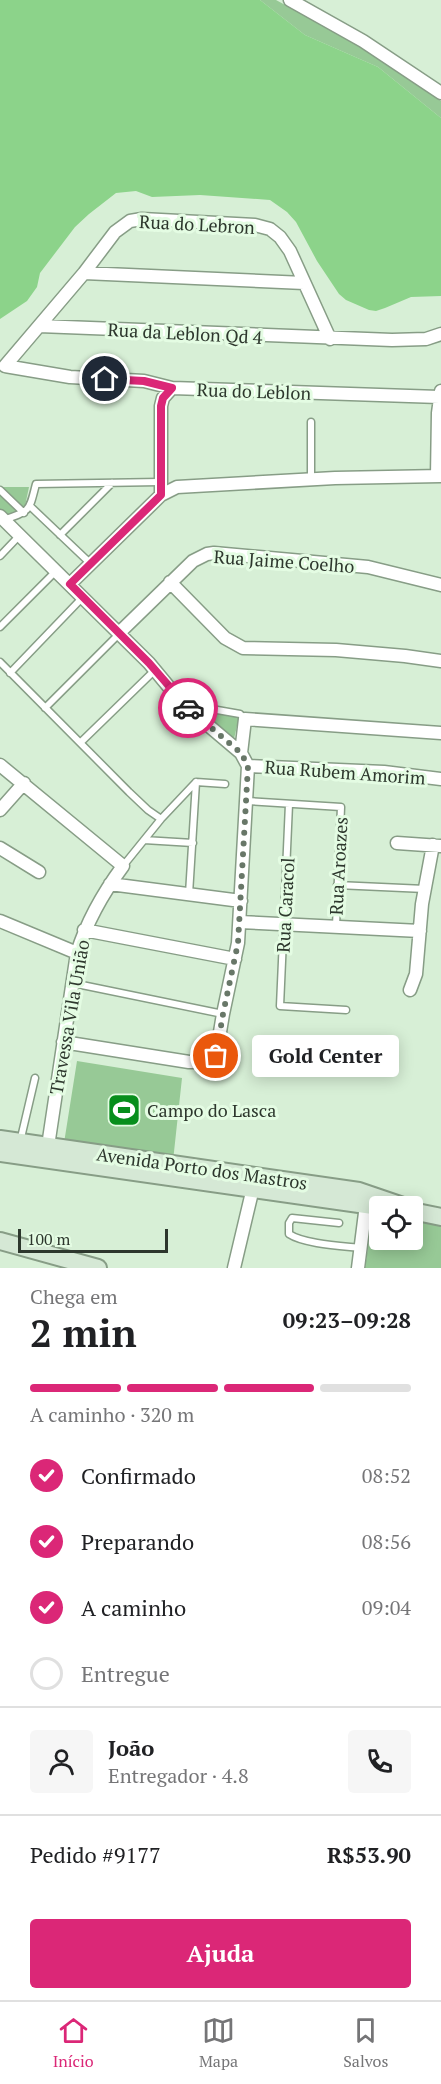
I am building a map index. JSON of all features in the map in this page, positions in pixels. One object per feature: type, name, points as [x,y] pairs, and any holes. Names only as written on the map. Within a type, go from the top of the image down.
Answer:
[{"type":"main road","name":"Avenida Porto dos Mastros","points":[[0,1139],[12,1150],[369,1205]]},
{"type":"main road","name":"Avenida Porto dos Mastros","points":[[12,1150],[48,1146],[359,1191],[373,1196]]},
{"type":"main road","name":"Avenida Porto dos Mastros","points":[[423,1213],[441,1217]]},
{"type":"main road","points":[[0,1241],[98,1268]]},
{"type":"street","points":[[290,0],[363,41],[441,93]]},
{"type":"street","name":"Rua do Lebron","points":[[172,388],[144,381],[70,377],[4,366],[121,226],[130,221],[142,219],[255,225],[270,229],[280,237],[290,251],[330,339]]},
{"type":"street","points":[[84,273],[304,283]]},
{"type":"street","name":"Rua da Leblon Qd 4","points":[[39,326],[330,339],[408,340],[426,339],[441,334]]},
{"type":"street","name":"Rua do Leblon","points":[[161,488],[161,406],[163,398],[172,388],[440,395]]},
{"type":"street","points":[[70,584],[161,488],[311,479],[439,476],[440,395]]},
{"type":"street","points":[[2,518],[149,663],[183,704],[241,753],[248,766],[240,922],[216,1056],[198,1062],[189,1062],[63,1042]]},
{"type":"street","name":"Rua Jaime Coelho","points":[[119,633],[170,582],[198,558],[214,553],[368,567],[441,585]]},
{"type":"street","points":[[170,582],[225,638],[243,648],[336,650],[441,661]]},
{"type":"street","points":[[241,753],[245,719],[441,733]]},
{"type":"street","points":[[0,765],[123,866]]},
{"type":"street","name":"Rua Rubem Amorim","points":[[248,766],[384,772],[441,779]]},
{"type":"street","points":[[0,810],[24,783]]},
{"type":"street","points":[[397,843],[437,846],[425,889],[416,974],[410,990]]},
{"type":"street","points":[[0,848],[39,872]]},
{"type":"street","name":"Travessa Vila União","points":[[48,1146],[76,953],[84,930],[123,866]]},
{"type":"street","points":[[110,884],[241,901]]},
{"type":"street","points":[[240,922],[420,931]]},
{"type":"street","points":[[1,926],[76,953]]},
{"type":"street","points":[[84,930],[235,959]]},
{"type":"street","points":[[234,1268],[253,1188]]},
{"type":"street","points":[[358,1268],[360,1248],[369,1219]]},
{"type":"lane","points":[[311,422],[311,479]]},
{"type":"lane","points":[[60,535],[112,483]]},
{"type":"lane","points":[[2,518],[24,513],[31,507],[36,484],[112,483],[161,488]]},
{"type":"lane","points":[[0,490],[24,513]]},
{"type":"lane","points":[[31,507],[91,564]]},
{"type":"lane","points":[[0,556],[19,536]]},
{"type":"lane","points":[[0,627],[56,571]]},
{"type":"lane","points":[[10,673],[83,597]]},
{"type":"lane","points":[[45,708],[119,633]]},
{"type":"lane","points":[[0,662],[129,792],[161,819]]},
{"type":"lane","points":[[81,742],[154,671]]},
{"type":"lane","points":[[183,704],[240,714],[245,719]]},
{"type":"lane","points":[[189,894],[196,782],[225,784]]},
{"type":"lane","name":"Travessa Vila União","points":[[123,866],[161,819],[196,782]]},
{"type":"lane","points":[[247,801],[289,804]]},
{"type":"lane","name":"Rua Aroazes","points":[[289,804],[341,807],[336,926]]},
{"type":"lane","name":"Rua Caracol","points":[[289,804],[280,1006],[346,1010]]},
{"type":"lane","points":[[144,840],[193,843]]},
{"type":"lane","points":[[338,885],[425,889]]},
{"type":"lane","points":[[72,983],[223,1014]]},
{"type":"lane","points":[[12,1150],[35,1078]]},
{"type":"lane","points":[[339,1223],[292,1218],[289,1223],[289,1234],[328,1244],[360,1248]]},
{"type":"shaded area","points":[[0,0],[260,0],[305,35],[378,67],[441,118],[441,296],[411,297],[376,311],[369,310],[346,300],[339,294],[317,261],[296,222],[287,212],[270,200],[200,195],[152,197],[136,191],[116,193],[75,227],[40,273],[37,287],[27,301],[0,319]]},
{"type":"shaded area","points":[[260,0],[276,0],[360,46],[441,101],[441,118],[378,67],[305,35]]},
{"type":"shaded area","points":[[3,487],[29,487],[25,506],[9,521],[0,512],[0,490]]},
{"type":"shaded area","points":[[200,711],[239,717],[234,739],[228,736]]},
{"type":"shaded area","name":"Campo do Lasca","points":[[77,1061],[182,1078],[173,1161],[64,1143]]},
{"type":"shaded area","points":[[423,1221],[441,1225],[441,1268],[365,1268],[369,1239],[369,1250],[423,1250]]},
{"type":"way so far","points":[[188,708],[241,753],[248,766],[238,943],[216,1056]]},
{"type":"place","name":"Gold Center","points":[[216,1056]]},
{"type":"place","name":"Campo do Lasca","points":[[124,1110]]},
{"type":"route","points":[[105,379],[144,381],[172,388],[163,398],[161,406],[161,495],[70,584],[149,663],[188,708]]}]
